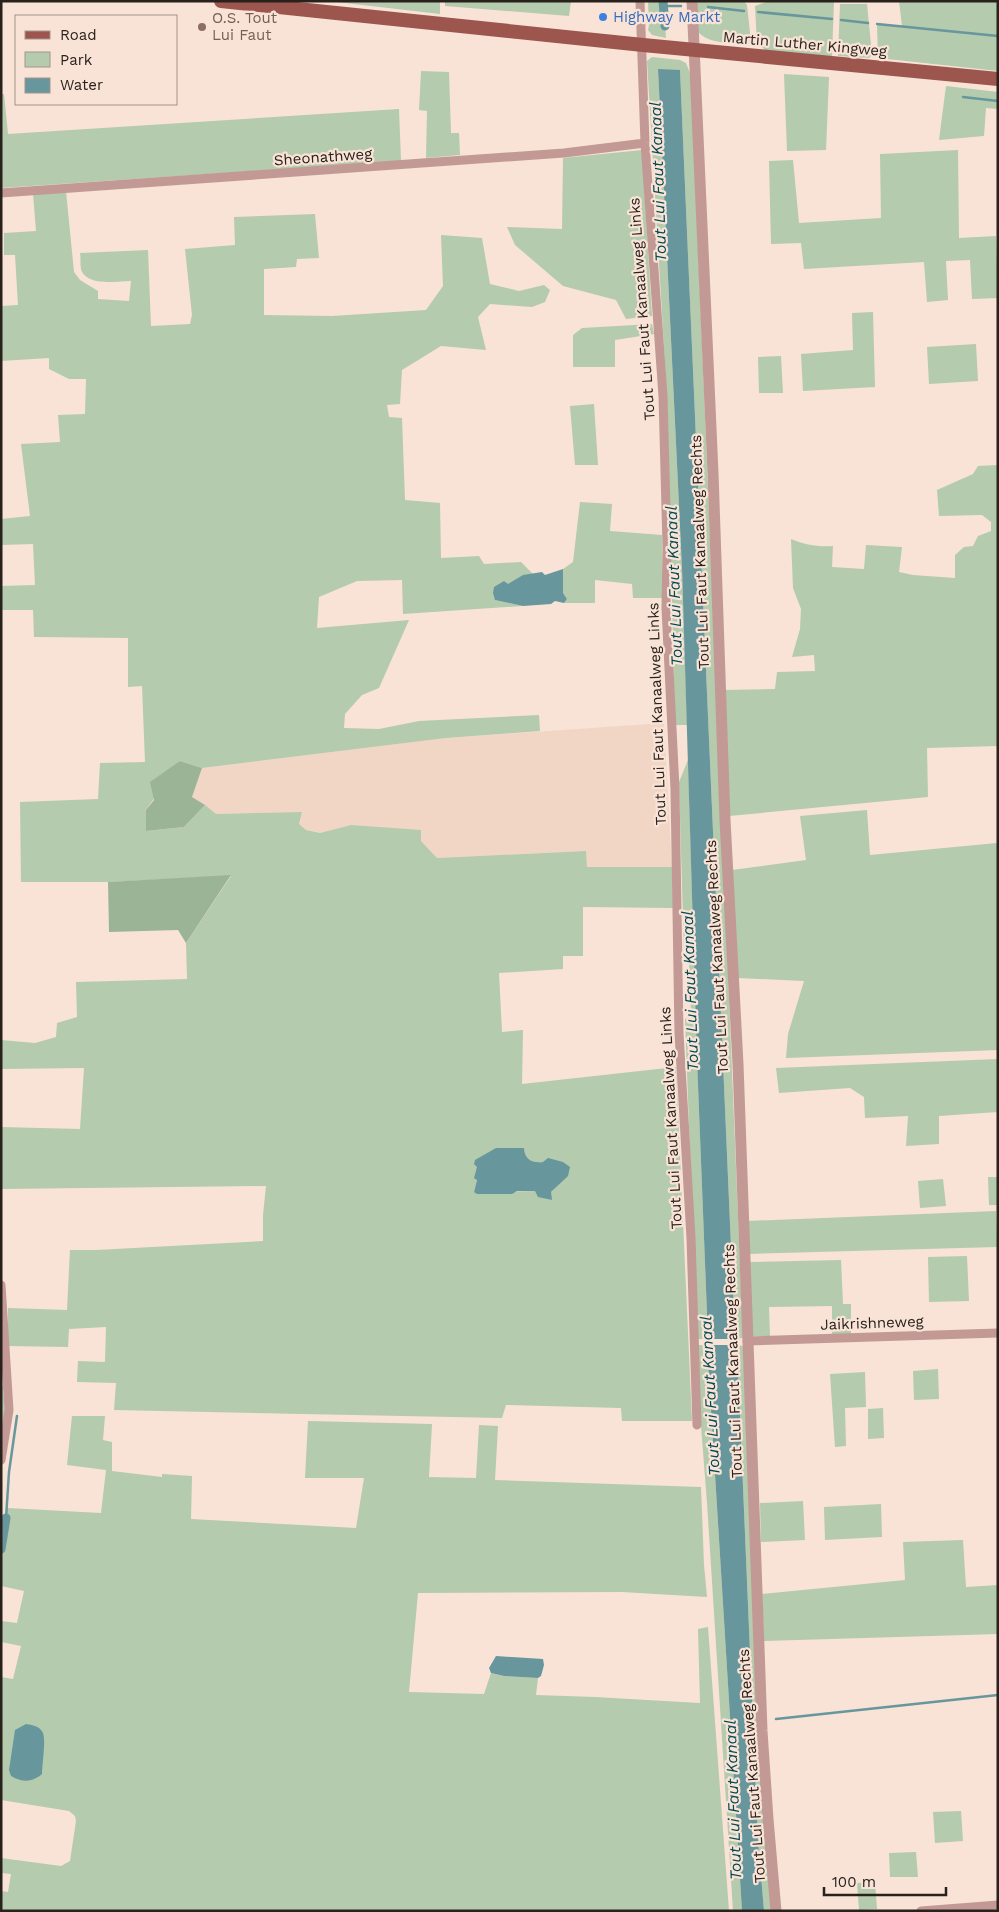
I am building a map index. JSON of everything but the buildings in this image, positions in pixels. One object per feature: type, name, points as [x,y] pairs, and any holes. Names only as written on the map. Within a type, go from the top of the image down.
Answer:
[{"type":"main road","name":"Martin Luther Kingweg","points":[[222,1],[643,45],[998,79]]},
{"type":"street","name":"Tout Lui Faut Kanaalweg Links","points":[[640,1],[646,144],[663,405],[667,546],[666,608],[675,789],[679,1033],[691,1238],[697,1425]]},
{"type":"street","name":"Tout Lui Faut Kanaalweg Rechts","points":[[692,1],[713,473],[725,820],[738,1064],[764,1759],[776,1911]]},
{"type":"street","name":"Sheonathweg","points":[[1,192],[564,153],[646,144]]},
{"type":"street","points":[[1,1285],[4,1384],[9,1410],[1,1460]]},
{"type":"street","name":"Jaikrishneweg","points":[[747,1341],[998,1333]]},
{"type":"street","points":[[921,1911],[998,1905]]},
{"type":"shaded area","points":[[664,723],[672,867],[587,867],[586,851],[437,858],[421,841],[421,831],[351,825],[321,833],[306,830],[299,824],[302,812],[216,814],[192,797],[202,768],[446,738]]},
{"type":"green space","points":[[328,1],[440,1],[440,14]]},
{"type":"green space","points":[[445,1],[571,1],[569,16],[445,6]]},
{"type":"green space","points":[[648,1],[663,1],[666,38],[652,35],[648,30]]},
{"type":"green space","points":[[697,1],[744,1],[747,5],[751,42],[716,41],[698,32]]},
{"type":"green space","points":[[769,1],[834,1],[832,57],[770,53],[757,44],[755,6]]},
{"type":"green space","points":[[899,1],[998,1],[998,71],[878,58],[877,24],[902,26]]},
{"type":"green space","points":[[840,4],[867,4],[872,55],[869,58],[838,56]]},
{"type":"green space","points":[[652,57],[680,60],[686,63],[691,76],[743,1338],[735,1339],[680,70],[658,70],[682,568],[687,725],[675,725],[667,398],[647,61]]},
{"type":"green space","points":[[421,71],[449,72],[451,133],[459,133],[460,155],[426,158],[427,111],[419,110]]},
{"type":"green space","points":[[784,74],[829,77],[826,150],[787,151]]},
{"type":"green space","points":[[946,86],[998,92],[998,109],[986,108],[984,136],[939,140]]},
{"type":"green space","points":[[1,94],[4,94],[8,134],[399,109],[401,161],[1,188]]},
{"type":"green space","points":[[642,150],[652,316],[626,319],[616,300],[563,286],[515,245],[507,227],[562,229],[563,158]]},
{"type":"green space","points":[[958,150],[959,238],[996,236],[998,298],[972,299],[970,260],[946,261],[948,300],[927,302],[924,262],[804,269],[801,243],[771,244],[769,161],[793,160],[799,223],[881,218],[880,154]]},
{"type":"green space","points":[[66,191],[74,272],[80,280],[98,291],[98,299],[129,301],[131,281],[103,282],[89,278],[84,275],[81,269],[80,253],[148,250],[151,326],[190,324],[192,315],[185,249],[235,245],[234,217],[315,214],[319,258],[297,259],[296,267],[264,269],[264,315],[332,316],[426,310],[443,286],[441,235],[482,238],[490,284],[519,291],[544,285],[550,290],[545,302],[532,307],[490,304],[478,317],[486,350],[441,346],[402,370],[400,404],[387,405],[389,417],[402,418],[405,500],[440,503],[441,558],[479,556],[484,564],[521,562],[533,574],[511,583],[495,600],[523,606],[403,614],[402,580],[357,581],[319,597],[317,628],[409,620],[379,688],[362,695],[345,714],[344,728],[379,729],[419,721],[539,715],[540,731],[446,738],[202,768],[180,761],[146,810],[146,831],[184,827],[205,805],[216,814],[302,812],[299,824],[306,830],[320,833],[351,825],[421,830],[421,841],[437,858],[586,851],[587,867],[672,867],[673,908],[583,907],[583,956],[563,956],[563,969],[499,973],[502,1032],[523,1030],[522,1084],[676,1067],[692,1421],[622,1421],[621,1408],[506,1405],[502,1418],[114,1410],[116,1383],[77,1382],[78,1361],[105,1362],[106,1327],[69,1329],[68,1347],[8,1346],[8,1308],[67,1310],[70,1250],[263,1241],[266,1186],[1,1189],[1,1127],[80,1129],[84,1068],[1,1069],[1,1040],[35,1043],[56,1037],[57,1023],[77,1017],[76,982],[187,979],[186,943],[231,876],[108,882],[21,882],[20,802],[98,799],[100,763],[145,762],[142,686],[128,687],[128,638],[34,637],[33,610],[1,610],[1,586],[35,585],[33,544],[1,545],[1,519],[30,516],[21,444],[60,442],[58,415],[85,414],[86,379],[69,379],[49,369],[49,358],[1,361],[1,306],[18,305],[15,255],[4,255],[4,233],[36,231],[33,193]],"holes":[[[524,1148],[528,1158],[536,1162],[543,1162],[559,1184],[551,1192],[551,1200],[536,1191],[474,1192],[477,1180],[477,1167]]]},
{"type":"green space","points":[[873,312],[875,387],[803,391],[801,354],[853,350],[852,313]]},
{"type":"green space","points":[[652,324],[654,334],[615,340],[615,367],[573,367],[573,335],[582,328]]},
{"type":"green space","points":[[976,344],[978,381],[929,384],[927,347]]},
{"type":"green space","points":[[781,356],[783,393],[759,393],[758,357]]},
{"type":"green space","points":[[594,404],[598,465],[575,465],[570,406]]},
{"type":"green space","points":[[998,465],[998,746],[927,748],[928,797],[729,816],[723,690],[775,689],[777,672],[815,671],[814,655],[792,657],[800,629],[801,609],[793,588],[791,539],[812,545],[833,546],[832,567],[864,569],[866,545],[902,547],[899,572],[955,578],[955,555],[964,547],[973,546],[978,536],[991,531],[991,522],[982,515],[939,516],[937,490],[973,474],[978,466]]},
{"type":"green space","points":[[580,502],[612,504],[610,531],[662,535],[662,598],[633,598],[632,584],[595,580],[595,603],[564,603],[567,599],[563,593],[563,569],[573,562]]},
{"type":"green space","points":[[688,760],[708,1339],[697,1339],[685,1019],[691,1016],[689,959],[684,953],[679,782]]},
{"type":"green space","points":[[180,761],[202,768],[192,797],[205,805],[184,827],[146,831],[146,810],[154,800],[150,782]]},
{"type":"green space","points":[[867,810],[870,855],[997,843],[998,821],[998,1050],[786,1058],[788,1034],[804,981],[738,978],[732,870],[806,860],[800,816]]},
{"type":"green space","points":[[231,875],[186,943],[178,930],[109,932],[108,882]]},
{"type":"green space","points":[[998,1059],[998,1112],[939,1116],[939,1144],[906,1146],[908,1116],[865,1118],[864,1097],[850,1088],[779,1093],[776,1068]]},
{"type":"green space","points":[[988,1177],[998,1177],[998,1205],[989,1205]]},
{"type":"green space","points":[[943,1179],[946,1206],[920,1208],[918,1181]]},
{"type":"green space","points":[[996,1211],[997,1247],[748,1254],[748,1221]]},
{"type":"green space","points":[[967,1256],[969,1301],[929,1302],[928,1257]]},
{"type":"green space","points":[[841,1260],[843,1304],[851,1304],[851,1334],[832,1335],[832,1306],[769,1307],[770,1336],[751,1336],[749,1262]]},
{"type":"green space","points":[[697,1345],[707,1345],[742,1911],[733,1911]]},
{"type":"green space","points":[[737,1345],[743,1346],[772,1911],[764,1911],[758,1841]]},
{"type":"green space","points":[[938,1369],[939,1399],[914,1400],[913,1371]]},
{"type":"green space","points":[[865,1372],[866,1407],[845,1408],[846,1446],[835,1447],[830,1374]]},
{"type":"green space","points":[[1,1386],[3,1386],[5,1413],[1,1438]]},
{"type":"green space","points":[[883,1408],[884,1438],[868,1439],[868,1409]]},
{"type":"green space","points":[[72,1416],[105,1416],[103,1440],[112,1442],[112,1471],[162,1477],[162,1474],[192,1476],[191,1519],[356,1528],[364,1478],[305,1478],[308,1421],[432,1424],[429,1477],[476,1478],[479,1425],[498,1426],[495,1480],[701,1487],[707,1597],[622,1592],[418,1593],[409,1692],[484,1694],[491,1673],[504,1676],[538,1678],[536,1695],[700,1703],[698,1629],[708,1627],[729,1911],[1,1911],[1,1891],[8,1892],[11,1874],[1,1873],[1,1858],[61,1866],[70,1861],[76,1821],[75,1816],[69,1811],[1,1800],[1,1677],[13,1679],[21,1646],[1,1642],[1,1621],[17,1623],[24,1591],[1,1586],[1,1549],[7,1508],[101,1513],[106,1470],[67,1465]]},
{"type":"green space","points":[[803,1501],[805,1540],[761,1542],[760,1503]]},
{"type":"green space","points":[[881,1504],[882,1537],[825,1540],[824,1507]]},
{"type":"green space","points":[[963,1540],[966,1587],[998,1585],[998,1634],[764,1641],[762,1594],[905,1580],[903,1542]]},
{"type":"green space","points":[[961,1811],[963,1841],[935,1843],[933,1812]]},
{"type":"green space","points":[[916,1852],[918,1877],[890,1877],[889,1853]]},
{"type":"green space","points":[[875,1882],[877,1909],[859,1910],[857,1883]]},
{"type":"water","points":[[658,69],[680,70],[735,1339],[708,1339],[697,1060],[682,568]]},
{"type":"water","points":[[563,569],[563,593],[567,599],[564,603],[555,601],[551,604],[523,606],[495,600],[494,587],[504,581],[508,584],[523,575],[542,572],[545,575]]},
{"type":"water","points":[[496,1148],[524,1148],[526,1155],[532,1161],[543,1162],[548,1158],[563,1162],[570,1167],[568,1176],[551,1192],[552,1200],[538,1197],[535,1191],[517,1191],[512,1194],[477,1194],[474,1192],[477,1180],[474,1178],[477,1167],[474,1164],[475,1160]]},
{"type":"water","points":[[707,1345],[737,1345],[758,1841],[764,1911],[742,1911]]},
{"type":"water","points":[[496,1656],[543,1659],[544,1665],[541,1676],[538,1678],[504,1676],[491,1673],[489,1668]]},
{"type":"water","points":[[26,1724],[40,1729],[43,1733],[44,1742],[42,1774],[27,1781],[11,1776],[9,1770],[15,1730]]},
{"type":"waterway","name":"Tout Lui Faut Kanaal","points":[[663,1],[665,26]]},
{"type":"waterway","points":[[664,6],[681,6]]},
{"type":"waterway","points":[[708,7],[744,11]]},
{"type":"waterway","points":[[758,12],[832,19]]},
{"type":"waterway","points":[[841,20],[868,23]]},
{"type":"waterway","points":[[877,24],[998,36]]},
{"type":"waterway","points":[[963,97],[998,101]]},
{"type":"waterway","points":[[6,1518],[9,1472],[17,1416]]},
{"type":"waterway","points":[[1,1549],[6,1518]]},
{"type":"waterway","points":[[776,1719],[998,1695]]},
{"type":"place","name":"Highway Markt","points":[[603,17]]},
{"type":"place","name":"O.S. Tout Lui Faut","points":[[202,27]]}]
